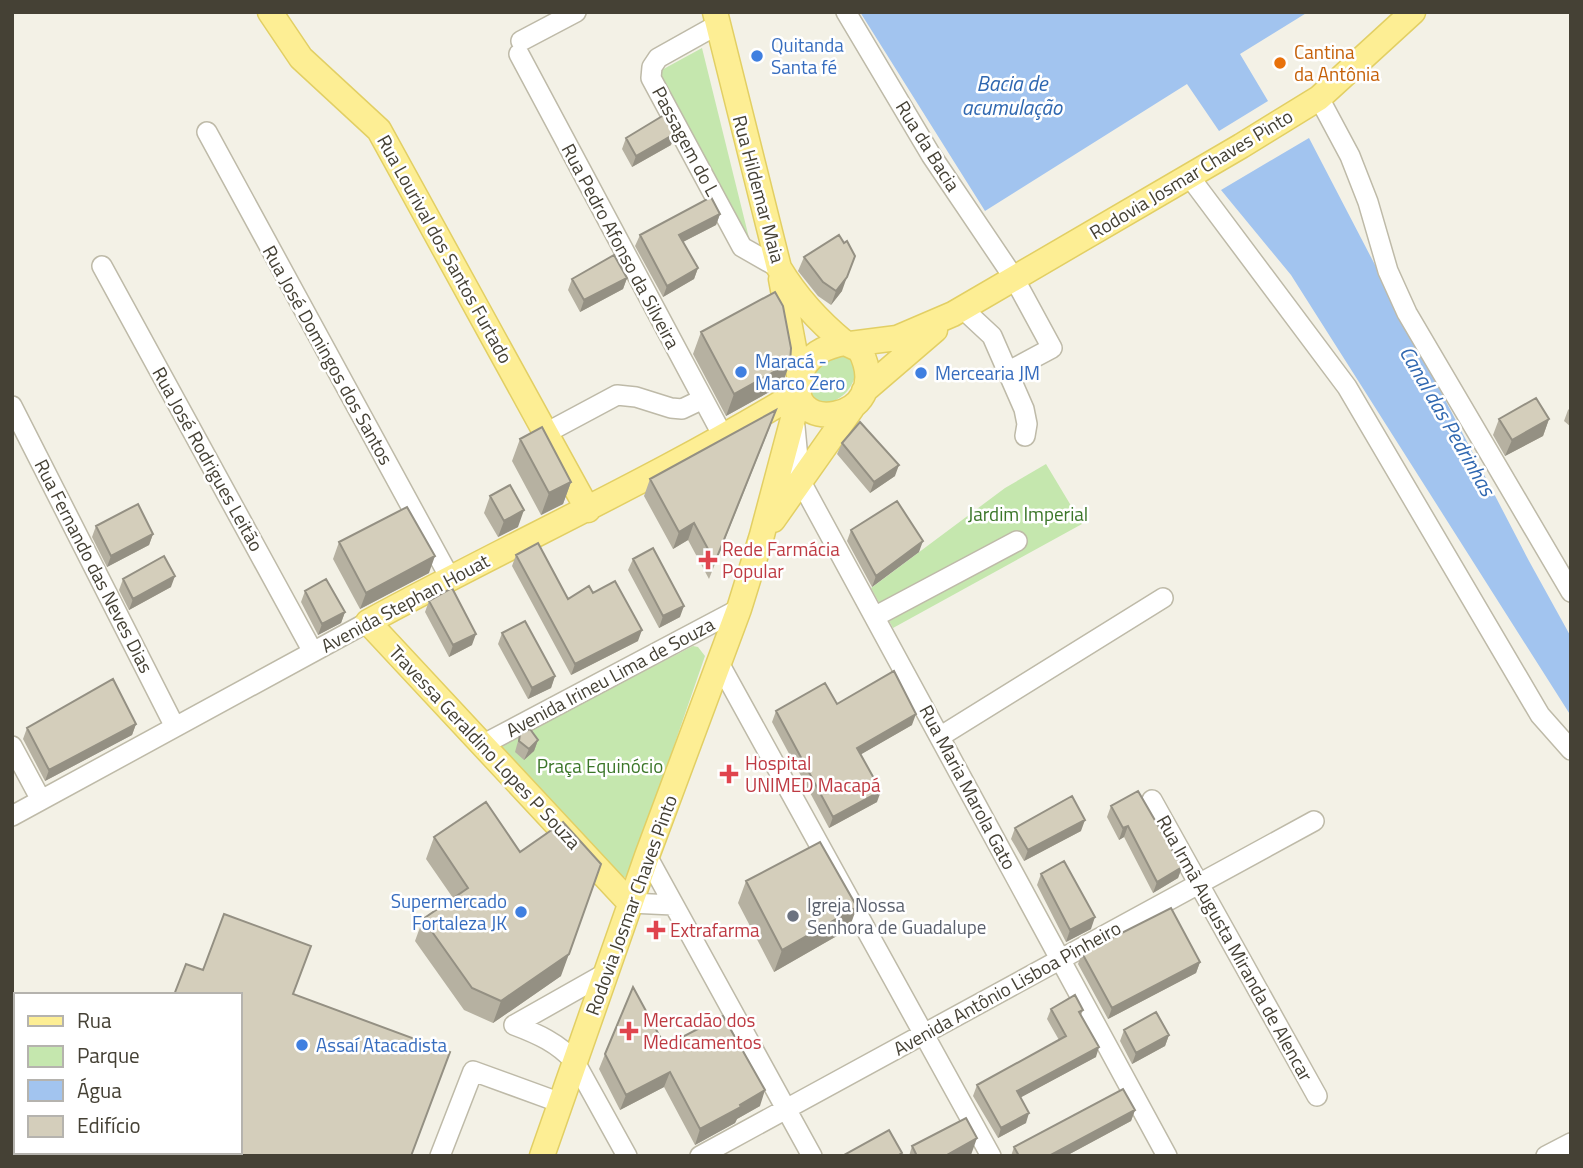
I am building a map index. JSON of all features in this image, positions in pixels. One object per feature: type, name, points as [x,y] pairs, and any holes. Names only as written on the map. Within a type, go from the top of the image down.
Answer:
[{"type":"main road","name":"Rua Lourival dos Santos Furtado","points":[[270,12],[301,58],[379,130],[587,510]]},
{"type":"main road","name":"Rodovia Josmar Chaves Pinto","points":[[847,343],[897,338],[958,312],[1319,98],[1413,12]]},
{"type":"main road","name":"Rua Hildemar Maia","points":[[716,19],[779,268],[794,294],[822,324],[847,343]]},
{"type":"main road","points":[[779,268],[799,396],[812,412],[827,416],[858,399],[867,381],[865,361],[860,350],[847,343],[830,345],[817,352],[803,371],[799,396]]},
{"type":"main road","name":"Rodovia Josmar Chaves Pinto","points":[[762,535],[858,399],[958,312]]},
{"type":"main road","name":"Rodovia Josmar Chaves Pinto","points":[[542,1156],[630,903],[739,609],[799,396]]},
{"type":"main road","name":"Avenida Stephan Houat","points":[[368,622],[587,510],[799,396]]},
{"type":"main road","name":"Travessa Geraldino Lopes P Souza","points":[[368,622],[630,903]]},
{"type":"street","name":"Rua Pedro Afonso da Silveira","points":[[576,12],[520,48],[724,438]]},
{"type":"street","name":"Rua da Bacia","points":[[846,12],[931,155],[1014,278],[1052,348],[1009,371]]},
{"type":"street","name":"Passagem do L","points":[[716,19],[658,58],[652,67],[651,78],[742,247],[779,268]]},
{"type":"street","points":[[1319,98],[1350,156],[1368,202],[1388,271],[1407,313],[1571,592]]},
{"type":"street","name":"Rua José Domingos dos Santos","points":[[207,132],[450,578]]},
{"type":"street","points":[[1189,176],[1347,387],[1540,715],[1571,750]]},
{"type":"street","name":"Rua José Rodrigues Leitão","points":[[102,266],[313,652]]},
{"type":"street","points":[[958,312],[992,336],[1024,410],[1027,424],[1025,436]]},
{"type":"street","points":[[546,433],[617,395],[682,409],[703,399]]},
{"type":"street","name":"Rua Maria Marola Gato","points":[[799,396],[800,480],[1167,1156]]},
{"type":"street","name":"Rua Fernando das Neves Dias","points":[[12,406],[175,727]]},
{"type":"street","points":[[876,616],[1017,541]]},
{"type":"street","points":[[941,736],[1163,598]]},
{"type":"street","name":"Avenida Irineu Lima de Souza","points":[[482,745],[739,609]]},
{"type":"street","name":"Avenida Stephan Houat","points":[[12,816],[368,622]]},
{"type":"street","points":[[719,663],[991,1156]]},
{"type":"street","points":[[12,746],[41,800]]},
{"type":"street","name":"Rua Irmã Augusta Miranda de Alencar","points":[[1152,800],[1317,1096]]},
{"type":"street","name":"Avenida Antônio Lisboa Pinheiro","points":[[701,1156],[1314,821]]},
{"type":"street","points":[[647,856],[811,1156]]},
{"type":"street","points":[[630,903],[673,905]]},
{"type":"street","points":[[606,973],[514,1025],[545,1037],[564,1049],[575,1062],[627,1156]]},
{"type":"street","points":[[440,1156],[473,1070],[561,1103]]},
{"type":"street","points":[[1546,1156],[1571,1143]]},
{"type":"green space","points":[[702,48],[752,250],[658,72]]},
{"type":"green space","points":[[848,353],[858,370],[852,385],[840,397],[821,407],[809,394],[815,370],[825,362]]},
{"type":"green space","name":"Jardim Imperial","points":[[1046,464],[1082,524],[893,628],[871,588],[1005,488]]},
{"type":"green space","name":"Praça Equinócio","points":[[693,646],[698,647],[705,656],[629,876],[618,879],[500,747]]},
{"type":"water","name":"Bacia de acumulação","points":[[860,12],[1308,12],[1240,54],[1268,101],[1219,131],[1187,84],[985,211]]},
{"type":"water","name":"Canal das Pedrinhas","points":[[1309,138],[1571,637],[1571,716],[1291,275],[1221,190]]},
{"type":"building","points":[[664,115],[676,133],[636,156],[626,138]]},
{"type":"building","points":[[711,197],[720,214],[679,235],[698,268],[667,286],[640,235]]},
{"type":"building","points":[[839,235],[844,243],[847,241],[855,256],[847,277],[836,291],[823,282],[804,257]]},
{"type":"building","points":[[614,255],[627,278],[584,300],[572,279]]},
{"type":"building","name":"Maracá - Marco Zero","points":[[775,292],[783,306],[791,348],[790,363],[734,394],[701,332]]},
{"type":"building","points":[[1536,398],[1549,419],[1512,440],[1499,419]]},
{"type":"building","points":[[776,410],[715,562],[694,523],[679,532],[650,479]]},
{"type":"building","points":[[860,422],[899,465],[874,482],[842,443]]},
{"type":"building","points":[[542,427],[571,482],[549,493],[520,439]]},
{"type":"building","points":[[510,485],[524,510],[504,521],[490,496]]},
{"type":"building","points":[[897,501],[923,541],[876,576],[851,530]]},
{"type":"building","points":[[138,504],[153,534],[111,556],[96,526]]},
{"type":"building","points":[[407,507],[435,556],[366,593],[339,542]]},
{"type":"building","points":[[538,543],[568,599],[589,586],[593,593],[615,581],[642,630],[575,664],[516,555]]},
{"type":"building","points":[[653,548],[684,606],[663,616],[633,559]]},
{"type":"building","points":[[164,556],[175,576],[133,599],[123,579]]},
{"type":"building","points":[[326,579],[345,612],[322,624],[305,591]]},
{"type":"building","points":[[452,588],[476,634],[453,645],[429,601]]},
{"type":"building","points":[[525,621],[555,676],[532,688],[502,633]]},
{"type":"building","points":[[894,671],[916,714],[857,748],[881,791],[833,817],[776,711],[825,683],[837,704]]},
{"type":"building","points":[[113,679],[136,724],[49,770],[27,728]]},
{"type":"building","points":[[530,729],[538,740],[529,749],[519,741],[520,734]]},
{"type":"building","points":[[1138,791],[1182,867],[1157,882],[1128,826],[1123,828],[1111,806]]},
{"type":"building","points":[[1072,796],[1085,820],[1028,850],[1015,828]]},
{"type":"building","name":"Supermercado Fortaleza JK","points":[[486,802],[520,852],[563,822],[601,864],[569,954],[501,1001],[472,988],[423,919],[468,888],[434,837]]},
{"type":"building","name":"Igreja Nossa Senhora de Guadalupe","points":[[820,842],[857,907],[782,950],[746,881]]},
{"type":"building","points":[[1064,861],[1095,917],[1070,930],[1041,874]]},
{"type":"building","points":[[1171,908],[1200,962],[1112,1008],[1082,953]]},
{"type":"building","name":"Assaí Atacadista","points":[[224,914],[311,946],[293,994],[450,1052],[411,1156],[166,1156],[165,1154],[242,1154],[242,993],[175,993],[186,964],[203,970]]},
{"type":"building","points":[[633,987],[665,1046],[723,1016],[765,1090],[740,1105],[741,1107],[700,1129],[670,1072],[626,1095],[605,1054]]},
{"type":"building","points":[[1075,995],[1083,1010],[1079,1012],[1099,1047],[1017,1091],[1029,1113],[1001,1128],[977,1085],[1066,1036],[1051,1009]]},
{"type":"building","points":[[1156,1012],[1169,1035],[1136,1053],[1124,1030]]},
{"type":"building","points":[[1123,1089],[1135,1110],[1049,1156],[1019,1156],[1014,1147]]},
{"type":"building","points":[[966,1118],[977,1138],[945,1156],[917,1156],[912,1146]]},
{"type":"building","points":[[889,1130],[902,1153],[897,1156],[842,1156]]},
{"type":"place","name":"Quitanda Santa fé","points":[[757,56]]},
{"type":"place","name":"Cantina da Antônia","points":[[1280,63]]},
{"type":"place","name":"Maracá - Marco Zero","points":[[741,372]]},
{"type":"place","name":"Mercearia JM","points":[[921,373]]},
{"type":"place","name":"Rede Farmácia Popular","points":[[708,560]]},
{"type":"place","name":"Hospital UNIMED Macapá","points":[[729,774]]},
{"type":"place","name":"Supermercado Fortaleza JK","points":[[521,912]]},
{"type":"place","name":"Igreja Nossa Senhora de Guadalupe","points":[[793,916]]},
{"type":"place","name":"Extrafarma","points":[[656,930]]},
{"type":"place","name":"Mercadão dos Medicamentos","points":[[629,1031]]},
{"type":"place","name":"Assaí Atacadista","points":[[302,1045]]}]
